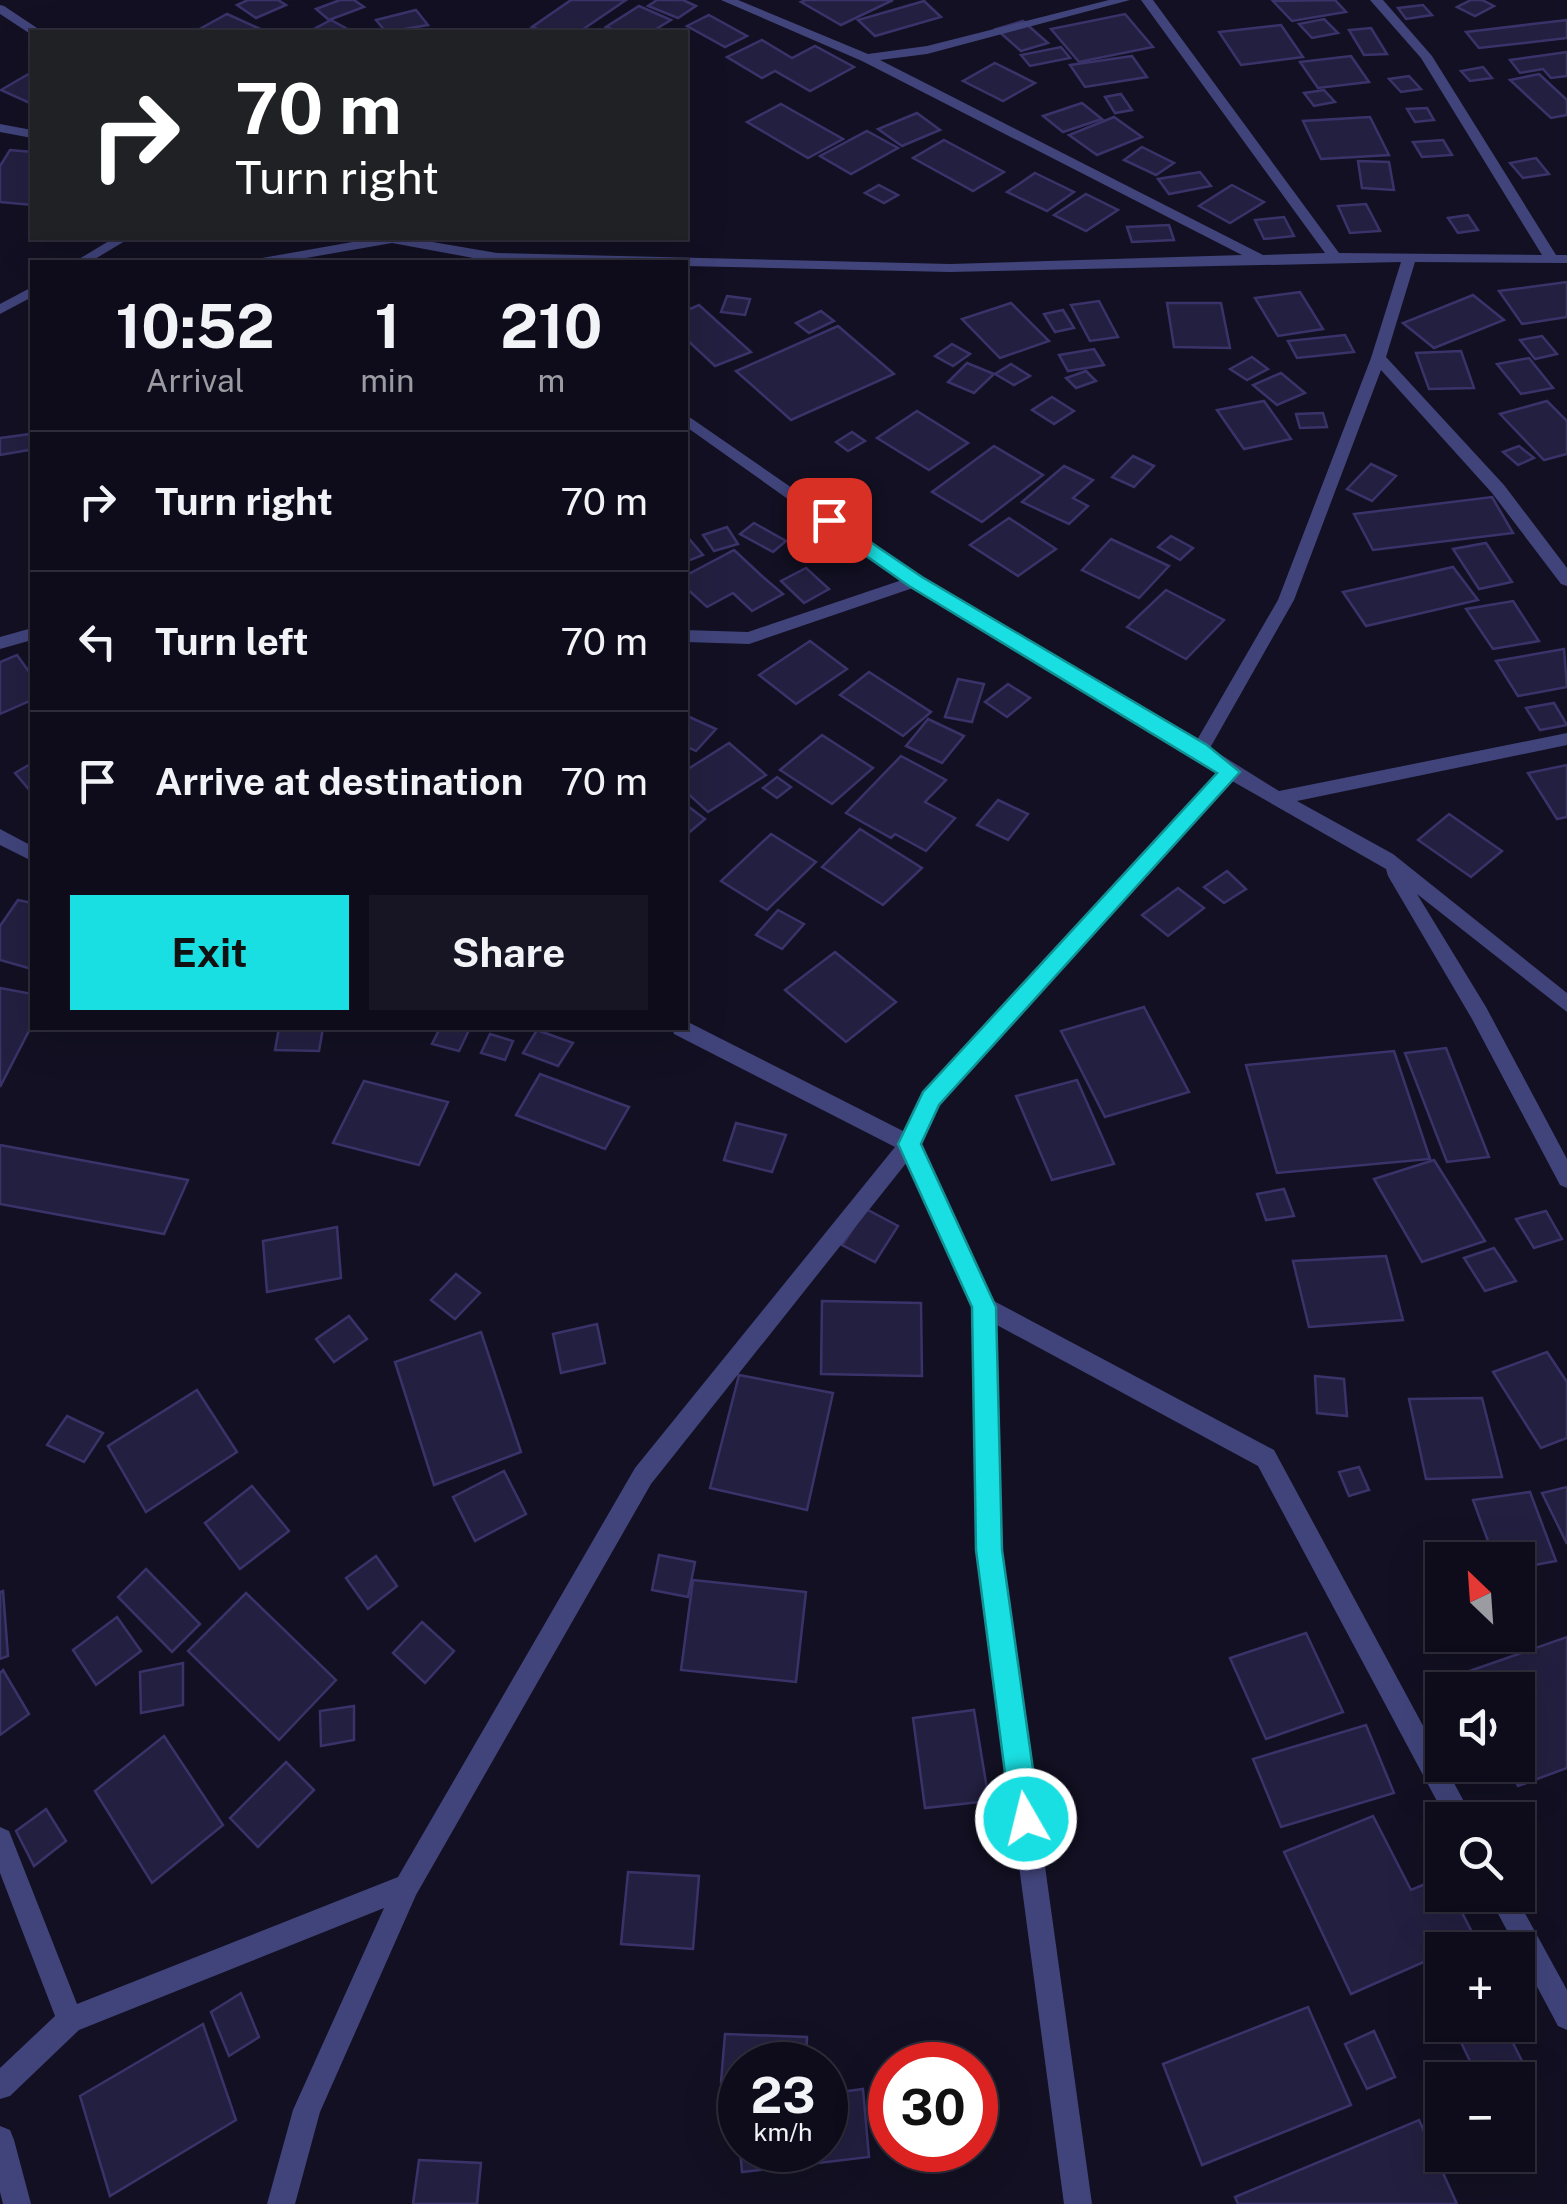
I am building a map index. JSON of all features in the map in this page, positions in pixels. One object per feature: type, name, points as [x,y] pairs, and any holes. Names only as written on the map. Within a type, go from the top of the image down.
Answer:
[{"type":"street","points":[[727,0],[866,58],[1263,260]]},
{"type":"street","points":[[866,58],[926,50],[1124,0]]},
{"type":"street","points":[[1146,0],[1335,257]]},
{"type":"street","points":[[1376,0],[1426,56],[1559,259]]},
{"type":"street","points":[[0,9],[34,30]]},
{"type":"street","points":[[0,128],[30,134]]},
{"type":"street","points":[[84,260],[120,240]]},
{"type":"street","points":[[273,260],[378,240]]},
{"type":"street","points":[[399,240],[500,260]]},
{"type":"street","points":[[688,263],[950,268],[1335,257],[1559,259]]},
{"type":"street","points":[[1200,750],[1286,600],[1378,358],[1409,257]]},
{"type":"street","points":[[0,311],[30,292]]},
{"type":"street","points":[[0,311],[30,306]]},
{"type":"street","points":[[1378,358],[1498,489],[1567,580]]},
{"type":"street","points":[[688,421],[915,581],[1200,750],[1230,772],[1387,859],[1567,1004]]},
{"type":"street","points":[[688,636],[748,638],[915,581]]},
{"type":"street","points":[[0,642],[30,634]]},
{"type":"street","points":[[1279,798],[1567,738]]},
{"type":"street","points":[[281,2204],[307,2110],[408,1886],[643,1476],[909,1144],[931,1099],[1230,772]]},
{"type":"street","points":[[0,836],[30,853]]},
{"type":"street","points":[[1387,859],[1479,1013],[1567,1179]]},
{"type":"street","points":[[686,1030],[909,1144],[984,1307],[989,1550],[1078,2204]]},
{"type":"street","points":[[984,1307],[1266,1458],[1451,1802]]},
{"type":"street","points":[[0,1840],[70,2020]]},
{"type":"street","points":[[0,2086],[70,2020],[408,1886]]},
{"type":"street","points":[[1510,1912],[1567,2017]]},
{"type":"street","points":[[0,2140],[17,2204]]},
{"type":"building","points":[[248,0],[278,0],[286,5],[256,18],[237,5]]},
{"type":"building","points":[[340,0],[354,0],[364,7],[329,20],[316,9]]},
{"type":"building","points":[[571,0],[626,0],[582,30],[532,27]]},
{"type":"building","points":[[657,0],[683,0],[696,6],[678,18],[648,6]]},
{"type":"building","points":[[893,0],[841,25],[801,2]]},
{"type":"building","points":[[1335,0],[1346,12],[1292,21],[1273,1]]},
{"type":"building","points":[[1471,0],[1494,6],[1475,16],[1457,7]]},
{"type":"building","points":[[924,1],[941,17],[875,36],[858,20]]},
{"type":"building","points":[[1423,5],[1432,15],[1406,19],[1398,8]]},
{"type":"building","points":[[639,6],[671,20],[654,30],[606,27]]},
{"type":"building","points":[[416,10],[428,25],[384,30],[376,20]]},
{"type":"building","points":[[227,14],[263,30],[198,30]]},
{"type":"building","points":[[1125,14],[1153,47],[1079,62],[1051,29]]},
{"type":"building","points":[[709,15],[747,36],[725,47],[687,26]]},
{"type":"building","points":[[1324,19],[1338,33],[1312,38],[1299,24]]},
{"type":"building","points":[[331,20],[349,30],[312,30]]},
{"type":"building","points":[[1567,20],[1567,38],[1479,48],[1466,32]]},
{"type":"building","points":[[1023,21],[1048,43],[1021,51],[996,29]]},
{"type":"building","points":[[1281,25],[1303,57],[1241,65],[1219,32]]},
{"type":"building","points":[[1371,28],[1387,54],[1364,55],[1349,30]]},
{"type":"building","points":[[762,40],[792,58],[815,46],[854,67],[810,91],[775,71],[762,78],[727,57]]},
{"type":"building","points":[[1061,47],[1070,58],[1030,66],[1021,55]]},
{"type":"building","points":[[1567,52],[1567,76],[1551,78],[1543,69],[1520,73],[1510,60]]},
{"type":"building","points":[[1132,56],[1147,77],[1085,87],[1070,65]]},
{"type":"building","points":[[1351,56],[1369,82],[1318,88],[1300,62]]},
{"type":"building","points":[[995,63],[1035,83],[1003,101],[963,81]]},
{"type":"building","points":[[1483,67],[1492,78],[1470,81],[1461,71]]},
{"type":"building","points":[[30,73],[30,103],[1,90]]},
{"type":"building","points":[[1539,74],[1567,100],[1567,115],[1551,118],[1510,80]]},
{"type":"building","points":[[1409,76],[1421,89],[1401,92],[1389,79]]},
{"type":"building","points":[[1324,90],[1335,102],[1314,106],[1304,93]]},
{"type":"building","points":[[1121,94],[1132,110],[1115,113],[1105,97]]},
{"type":"building","points":[[1082,103],[1102,119],[1063,132],[1043,116]]},
{"type":"building","points":[[781,104],[843,139],[808,158],[747,122]]},
{"type":"building","points":[[1427,108],[1434,120],[1415,122],[1407,109]]},
{"type":"building","points":[[917,113],[940,130],[902,146],[878,129]]},
{"type":"building","points":[[1114,117],[1142,137],[1097,155],[1069,135]]},
{"type":"building","points":[[1370,117],[1389,155],[1321,159],[1303,121]]},
{"type":"building","points":[[867,131],[898,148],[851,174],[820,156]]},
{"type":"building","points":[[944,140],[1004,172],[973,191],[913,158]]},
{"type":"building","points":[[1443,140],[1452,155],[1422,157],[1413,142]]},
{"type":"building","points":[[1142,147],[1174,163],[1156,175],[1124,160]]},
{"type":"building","points":[[10,150],[30,152],[30,205],[0,202],[0,166]]},
{"type":"building","points":[[1536,158],[1549,174],[1523,178],[1510,163]]},
{"type":"building","points":[[1358,161],[1389,162],[1394,190],[1362,188]]},
{"type":"building","points":[[1200,172],[1211,186],[1169,194],[1158,179]]},
{"type":"building","points":[[1035,173],[1074,192],[1047,211],[1007,192]]},
{"type":"building","points":[[879,185],[898,195],[884,203],[865,193]]},
{"type":"building","points":[[1232,185],[1264,202],[1230,223],[1199,206]]},
{"type":"building","points":[[1086,194],[1118,210],[1086,231],[1054,215]]},
{"type":"building","points":[[1366,204],[1380,231],[1350,233],[1338,206]]},
{"type":"building","points":[[1468,215],[1478,230],[1458,233],[1448,218]]},
{"type":"building","points":[[1284,217],[1294,236],[1264,239],[1255,220]]},
{"type":"building","points":[[1169,225],[1174,240],[1132,242],[1127,227]]},
{"type":"building","points":[[1567,282],[1567,317],[1522,324],[1499,291]]},
{"type":"building","points":[[1300,292],[1323,329],[1278,336],[1255,298]]},
{"type":"building","points":[[1473,295],[1504,320],[1434,348],[1403,323]]},
{"type":"building","points":[[727,296],[750,299],[745,315],[721,312]]},
{"type":"building","points":[[1099,301],[1118,337],[1090,341],[1071,305]]},
{"type":"building","points":[[1011,303],[1049,341],[1000,358],[962,319]]},
{"type":"building","points":[[1167,303],[1221,303],[1230,348],[1174,347]]},
{"type":"building","points":[[699,305],[751,352],[715,366],[688,341],[688,310]]},
{"type":"building","points":[[1063,310],[1074,328],[1055,332],[1044,314]]},
{"type":"building","points":[[821,311],[834,321],[809,333],[796,323]]},
{"type":"building","points":[[838,326],[894,374],[791,420],[736,371]]},
{"type":"building","points":[[1345,335],[1354,352],[1297,358],[1288,341]]},
{"type":"building","points":[[1542,336],[1557,354],[1535,359],[1520,340]]},
{"type":"building","points":[[952,344],[970,354],[953,366],[935,356]]},
{"type":"building","points":[[1094,349],[1104,365],[1068,371],[1059,355]]},
{"type":"building","points":[[1461,351],[1474,388],[1429,389],[1416,353]]},
{"type":"building","points":[[1252,357],[1268,369],[1247,380],[1230,369]]},
{"type":"building","points":[[1529,358],[1553,388],[1521,394],[1497,364]]},
{"type":"building","points":[[967,363],[994,374],[974,393],[948,382]]},
{"type":"building","points":[[1011,364],[1030,376],[1014,385],[995,374]]},
{"type":"building","points":[[1086,371],[1096,381],[1076,388],[1066,378]]},
{"type":"building","points":[[1281,373],[1305,393],[1277,405],[1253,385]]},
{"type":"building","points":[[1052,397],[1074,411],[1054,424],[1032,410]]},
{"type":"building","points":[[1264,401],[1291,439],[1244,449],[1217,410]]},
{"type":"building","points":[[1547,401],[1567,421],[1567,454],[1544,460],[1500,414]]},
{"type":"building","points":[[917,411],[968,443],[929,470],[877,438]]},
{"type":"building","points":[[1323,413],[1327,427],[1300,428],[1296,414]]},
{"type":"building","points":[[852,432],[865,441],[848,451],[836,442]]},
{"type":"building","points":[[30,434],[29,450],[0,455],[0,438]]},
{"type":"building","points":[[994,446],[1043,475],[982,522],[932,492]]},
{"type":"building","points":[[1519,446],[1534,458],[1518,465],[1503,452]]},
{"type":"building","points":[[1133,456],[1154,466],[1134,487],[1112,477]]},
{"type":"building","points":[[1371,464],[1396,476],[1372,501],[1347,489]]},
{"type":"building","points":[[1064,466],[1093,480],[1073,498],[1088,506],[1069,524],[1022,502]]},
{"type":"building","points":[[1492,497],[1513,533],[1373,550],[1354,514]]},
{"type":"building","points":[[1009,518],[1056,549],[1018,576],[970,545]]},
{"type":"building","points":[[754,523],[786,541],[773,552],[740,534]]},
{"type":"building","points":[[727,527],[738,544],[714,551],[703,535]]},
{"type":"building","points":[[1171,536],[1193,548],[1180,560],[1158,547]]},
{"type":"building","points":[[688,538],[703,555],[688,561]]},
{"type":"building","points":[[1111,539],[1169,566],[1139,598],[1082,570]]},
{"type":"building","points":[[1486,543],[1512,582],[1479,589],[1453,549]]},
{"type":"building","points":[[734,550],[783,594],[752,611],[733,593],[707,607],[688,590],[688,574]]},
{"type":"building","points":[[1453,567],[1478,600],[1366,626],[1343,592]]},
{"type":"building","points":[[806,568],[829,589],[804,603],[781,581]]},
{"type":"building","points":[[1166,590],[1224,620],[1186,659],[1127,627]]},
{"type":"building","points":[[1513,601],[1539,641],[1493,649],[1466,609]]},
{"type":"building","points":[[810,641],[847,669],[796,704],[759,675]]},
{"type":"building","points":[[1564,649],[1567,687],[1518,696],[1496,661]]},
{"type":"building","points":[[17,655],[30,673],[30,701],[0,714],[0,662]]},
{"type":"building","points":[[869,672],[931,712],[903,736],[840,695]]},
{"type":"building","points":[[958,679],[984,684],[972,722],[945,717]]},
{"type":"building","points":[[1008,684],[1030,698],[1007,717],[985,702]]},
{"type":"building","points":[[1554,703],[1567,725],[1540,730],[1526,708]]},
{"type":"building","points":[[688,716],[716,729],[696,751],[688,747]]},
{"type":"building","points":[[928,719],[964,736],[942,763],[906,746]]},
{"type":"building","points":[[822,735],[873,768],[832,804],[780,770]]},
{"type":"building","points":[[729,743],[766,775],[708,812],[688,794],[688,769]]},
{"type":"building","points":[[901,756],[946,780],[925,802],[955,818],[926,851],[895,834],[891,838],[846,813]]},
{"type":"building","points":[[30,764],[30,791],[15,773]]},
{"type":"building","points":[[1567,765],[1567,817],[1557,819],[1528,773]]},
{"type":"building","points":[[777,777],[791,787],[777,798],[763,788]]},
{"type":"building","points":[[998,800],[1028,814],[1008,840],[977,825]]},
{"type":"building","points":[[688,806],[705,819],[688,833]]},
{"type":"building","points":[[1449,814],[1502,851],[1471,877],[1418,840]]},
{"type":"building","points":[[860,829],[922,868],[883,905],[822,867]]},
{"type":"building","points":[[771,834],[816,862],[767,910],[721,881]]},
{"type":"building","points":[[1227,871],[1246,889],[1224,903],[1204,887]]},
{"type":"building","points":[[1178,888],[1204,908],[1168,936],[1142,915]]},
{"type":"building","points":[[18,900],[30,903],[30,968],[0,960],[0,926]]},
{"type":"building","points":[[778,910],[804,924],[782,949],[756,935]]},
{"type":"building","points":[[835,952],[896,1002],[846,1042],[785,990]]},
{"type":"building","points":[[0,988],[30,994],[30,1029],[0,1087]]},
{"type":"building","points":[[1144,1007],[1189,1092],[1105,1117],[1061,1031]]},
{"type":"building","points":[[279,1030],[323,1030],[319,1051],[275,1050]]},
{"type":"building","points":[[439,1030],[469,1030],[459,1051],[432,1044]]},
{"type":"building","points":[[537,1030],[573,1043],[558,1066],[523,1053]]},
{"type":"building","points":[[490,1034],[513,1041],[505,1060],[481,1053]]},
{"type":"building","points":[[1446,1048],[1489,1157],[1447,1162],[1405,1053]]},
{"type":"building","points":[[1394,1051],[1430,1159],[1277,1173],[1246,1065]]},
{"type":"building","points":[[540,1074],[629,1107],[605,1149],[516,1115]]},
{"type":"building","points":[[1077,1080],[1114,1164],[1052,1180],[1016,1096]]},
{"type":"building","points":[[364,1081],[448,1102],[419,1165],[333,1143]]},
{"type":"building","points":[[736,1123],[786,1135],[772,1172],[724,1160]]},
{"type":"building","points":[[0,1145],[188,1180],[164,1234],[0,1204]]},
{"type":"building","points":[[1434,1160],[1485,1241],[1422,1262],[1374,1179]]},
{"type":"building","points":[[1284,1189],[1294,1216],[1266,1220],[1257,1194]]},
{"type":"building","points":[[866,1209],[898,1226],[875,1262],[842,1245]]},
{"type":"building","points":[[1546,1211],[1562,1239],[1534,1248],[1516,1219]]},
{"type":"building","points":[[337,1227],[341,1278],[267,1292],[263,1241]]},
{"type":"building","points":[[1494,1248],[1516,1281],[1485,1291],[1464,1258]]},
{"type":"building","points":[[1386,1256],[1403,1320],[1309,1327],[1293,1261]]},
{"type":"building","points":[[456,1274],[480,1293],[455,1319],[431,1300]]},
{"type":"building","points":[[822,1301],[921,1303],[922,1376],[821,1374]]},
{"type":"building","points":[[349,1316],[367,1339],[334,1362],[316,1339]]},
{"type":"building","points":[[597,1324],[605,1363],[561,1373],[553,1334]]},
{"type":"building","points":[[481,1332],[521,1452],[434,1485],[395,1362]]},
{"type":"building","points":[[1547,1352],[1567,1382],[1567,1438],[1541,1448],[1493,1372]]},
{"type":"building","points":[[739,1375],[833,1393],[807,1510],[710,1488]]},
{"type":"building","points":[[1315,1376],[1344,1379],[1347,1416],[1317,1413]]},
{"type":"building","points":[[197,1390],[237,1452],[146,1512],[108,1446]]},
{"type":"building","points":[[1482,1398],[1502,1477],[1426,1479],[1409,1399]]},
{"type":"building","points":[[67,1416],[103,1433],[84,1462],[47,1445]]},
{"type":"building","points":[[1359,1467],[1369,1490],[1349,1496],[1339,1472]]},
{"type":"building","points":[[504,1471],[526,1514],[475,1541],[453,1497]]},
{"type":"building","points":[[252,1486],[289,1531],[240,1569],[205,1523]]},
{"type":"building","points":[[1567,1487],[1567,1544],[1542,1493]]},
{"type":"building","points":[[1530,1492],[1556,1561],[1535,1565],[1535,1542],[1488,1542],[1473,1500]]},
{"type":"building","points":[[659,1555],[695,1562],[688,1597],[652,1590]]},
{"type":"building","points":[[376,1556],[397,1586],[368,1609],[346,1578]]},
{"type":"building","points":[[146,1569],[200,1624],[172,1652],[118,1597]]},
{"type":"building","points":[[693,1580],[806,1592],[796,1682],[681,1670]]},
{"type":"building","points":[[3,1591],[8,1656],[0,1659],[0,1592]]},
{"type":"building","points":[[246,1593],[336,1680],[279,1740],[188,1651]]},
{"type":"building","points":[[117,1617],[141,1651],[96,1685],[73,1650]]},
{"type":"building","points":[[422,1622],[454,1651],[425,1683],[393,1653]]},
{"type":"building","points":[[1306,1633],[1343,1712],[1266,1739],[1230,1658]]},
{"type":"building","points":[[1567,1637],[1567,1768],[1535,1780],[1535,1672],[1467,1672],[1524,1652],[1535,1652],[1535,1648]]},
{"type":"building","points":[[183,1663],[183,1705],[141,1713],[140,1672]]},
{"type":"building","points":[[3,1670],[29,1714],[0,1735],[0,1673]]},
{"type":"building","points":[[354,1706],[354,1740],[321,1746],[320,1711]]},
{"type":"building","points":[[974,1710],[989,1801],[925,1808],[913,1718]]},
{"type":"building","points":[[1366,1725],[1394,1793],[1281,1827],[1253,1759]]},
{"type":"building","points":[[164,1736],[223,1825],[152,1883],[95,1791]]},
{"type":"building","points":[[286,1762],[314,1790],[258,1847],[230,1818]]},
{"type":"building","points":[[46,1809],[66,1841],[34,1866],[16,1831]]},
{"type":"building","points":[[1373,1816],[1411,1890],[1425,1884],[1425,1912],[1462,1912],[1472,1932],[1425,1932],[1425,1961],[1351,1994],[1284,1852]]},
{"type":"building","points":[[628,1872],[699,1876],[693,1949],[621,1944]]},
{"type":"building","points":[[241,1993],[259,2037],[229,2056],[211,2012]]},
{"type":"building","points":[[1308,2007],[1351,2105],[1202,2165],[1163,2064]]},
{"type":"building","points":[[203,2024],[236,2120],[110,2196],[80,2096]]},
{"type":"building","points":[[1374,2031],[1395,2077],[1367,2089],[1345,2044]]},
{"type":"building","points":[[725,2034],[807,2037],[807,2042],[724,2042]]},
{"type":"building","points":[[1461,2042],[1512,2042],[1522,2062],[1470,2062]]},
{"type":"building","points":[[863,2089],[868,2157],[848,2159],[848,2091]]},
{"type":"building","points":[[1419,2120],[1425,2133],[1425,2172],[1443,2172],[1457,2204],[1238,2204],[1235,2197]]},
{"type":"building","points":[[419,2160],[481,2163],[477,2204],[413,2204]]},
{"type":"route","points":[[829,520],[915,581],[1200,750],[1230,772],[931,1099],[909,1144],[984,1307],[989,1550],[1026,1819]]}]
